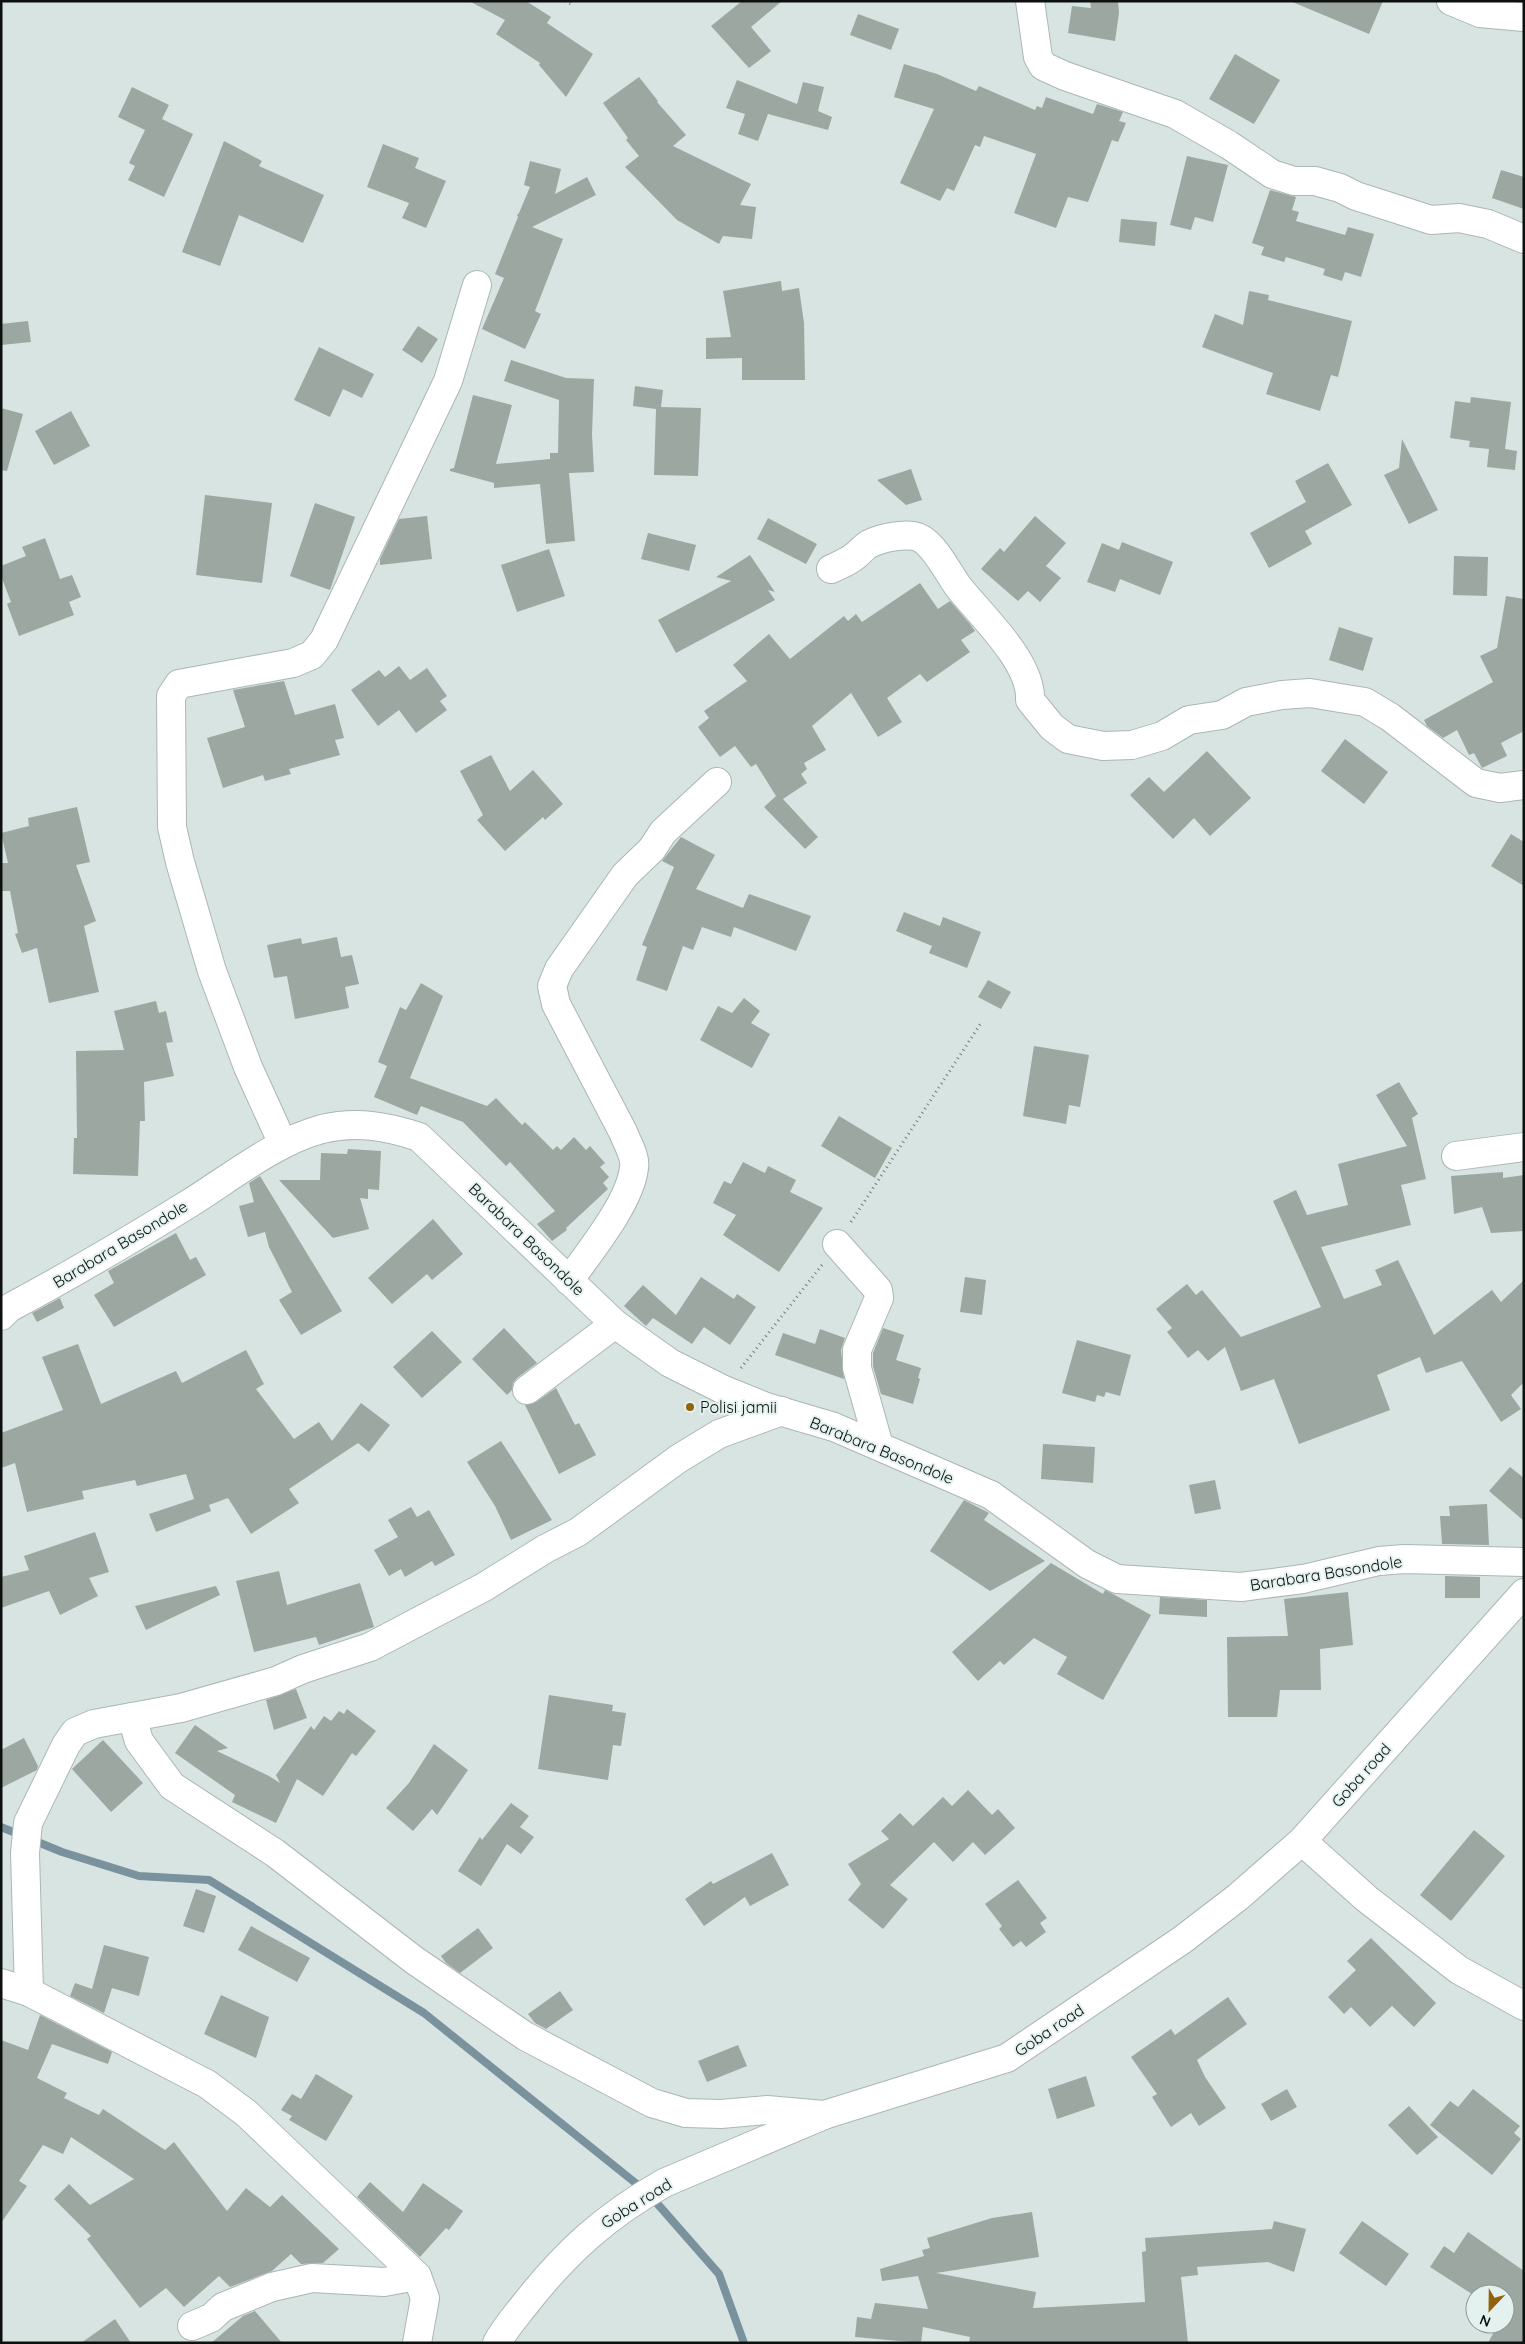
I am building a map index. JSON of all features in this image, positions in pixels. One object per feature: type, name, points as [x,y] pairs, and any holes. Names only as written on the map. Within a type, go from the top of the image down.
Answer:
[{"type":"street","points":[[1030,1],[1038,57],[1043,66],[1064,76],[1175,114],[1229,145],[1272,174],[1294,181],[1315,181],[1340,188],[1356,196],[1431,220],[1459,218],[1488,224],[1524,239]]},
{"type":"street","points":[[1451,1],[1480,13],[1524,17]]},
{"type":"street","points":[[283,1144],[248,1067],[212,971],[180,862],[172,827],[171,696],[179,684],[292,663],[312,655],[324,640],[448,381],[477,285]]},
{"type":"street","points":[[831,569],[853,558],[869,544],[898,535],[916,536],[931,545],[961,589],[979,609],[1009,649],[1031,688],[1030,700],[1052,727],[1068,739],[1103,746],[1132,745],[1162,736],[1189,720],[1222,715],[1246,702],[1282,695],[1310,693],[1365,702],[1390,717],[1476,783],[1500,788],[1524,785]]},
{"type":"street","points":[[569,1281],[624,1199],[634,1168],[632,1154],[623,1132],[556,1004],[552,986],[559,968],[625,875],[652,849],[663,832],[717,782]]},
{"type":"street","name":"Barabara Basondole","points":[[1,1316],[9,1308],[104,1256],[283,1144],[321,1130],[345,1125],[379,1126],[419,1137],[479,1192],[615,1324],[670,1363],[724,1390],[834,1427],[991,1495],[1088,1564],[1120,1580],[1241,1586],[1302,1579],[1379,1561],[1404,1559],[1524,1562]]},
{"type":"street","points":[[1456,1156],[1524,1147]]},
{"type":"street","points":[[837,1244],[878,1290],[879,1298],[857,1350],[857,1368],[879,1446]]},
{"type":"street","points":[[526,1390],[615,1324]]},
{"type":"street","points":[[29,1992],[25,1853],[28,1823],[66,1745],[75,1732],[94,1724],[181,1708],[276,1681],[303,1669],[370,1647],[484,1588],[545,1548],[578,1532],[678,1459],[719,1434],[782,1411]]},
{"type":"street","name":"Goba road","points":[[497,2343],[547,2276],[600,2225],[664,2183],[824,2115],[1007,2058],[1182,1940],[1238,1897],[1302,1841],[1524,1593]]},
{"type":"street","points":[[132,1717],[139,1741],[172,1786],[275,1854],[414,1960],[525,2036],[652,2104],[677,2110],[721,2114],[767,2110],[824,2115]]},
{"type":"street","points":[[1302,1841],[1367,1899],[1459,1970],[1524,2006]]},
{"type":"street","points":[[1,1983],[29,1992],[208,2084],[246,2113],[417,2276],[424,2298],[417,2343]]},
{"type":"street","points":[[192,2326],[211,2318],[223,2307],[272,2287],[312,2278],[384,2282],[417,2276]]},
{"type":"path","points":[[565,1],[573,4]]},
{"type":"path","points":[[724,1390],[804,1290],[837,1244],[981,1023]]},
{"type":"building","points":[[469,1],[526,1],[551,17],[547,23],[593,54],[566,97],[539,65],[540,63],[496,34],[505,20]]},
{"type":"building","points":[[742,1],[782,1],[751,27],[771,51],[749,68],[711,26]]},
{"type":"building","points":[[1090,1],[1118,1],[1119,13],[1115,41],[1068,33],[1072,6],[1091,8]]},
{"type":"building","points":[[1290,1],[1383,1],[1369,34]]},
{"type":"building","points":[[858,14],[899,29],[891,50],[850,35]]},
{"type":"building","points":[[1235,54],[1280,80],[1254,124],[1209,99]]},
{"type":"building","points":[[904,64],[937,74],[976,91],[979,86],[1035,110],[1037,106],[1042,108],[1046,97],[1093,114],[1097,104],[1123,112],[1119,121],[1126,123],[1118,142],[1112,140],[1088,202],[1068,197],[1056,228],[1014,213],[1036,154],[984,136],[980,147],[975,145],[954,191],[947,188],[940,201],[900,183],[934,109],[894,97]]},
{"type":"building","points":[[639,77],[657,102],[686,135],[673,146],[751,184],[740,205],[756,207],[752,239],[723,236],[719,244],[677,220],[625,167],[639,156],[626,140],[628,138],[603,103]]},
{"type":"building","points":[[737,80],[797,104],[803,82],[824,87],[818,111],[832,117],[828,130],[768,114],[758,141],[738,134],[745,114],[726,108]]},
{"type":"building","points":[[132,87],[169,105],[162,119],[193,134],[164,197],[128,180],[135,166],[129,163],[145,130],[118,117]]},
{"type":"building","points":[[224,141],[262,161],[259,166],[324,195],[303,243],[239,215],[220,266],[182,252]]},
{"type":"building","points":[[383,144],[419,158],[415,168],[446,181],[426,228],[402,218],[409,203],[367,187]]},
{"type":"building","points":[[1187,156],[1228,165],[1213,222],[1195,217],[1191,230],[1170,225]]},
{"type":"building","points":[[530,161],[561,169],[555,194],[587,177],[596,195],[532,227],[563,239],[535,311],[541,314],[525,349],[482,329],[504,278],[495,274],[518,217],[517,215],[530,187],[524,185]]},
{"type":"building","points":[[1501,170],[1524,177],[1524,209],[1492,198]]},
{"type":"building","points":[[1270,190],[1296,197],[1292,210],[1299,212],[1296,221],[1345,235],[1348,227],[1374,234],[1361,277],[1345,272],[1342,281],[1323,275],[1325,269],[1286,257],[1284,262],[1261,255],[1264,247],[1252,243]]},
{"type":"building","points":[[1121,219],[1157,222],[1155,246],[1119,242]]},
{"type":"building","points":[[781,281],[782,291],[799,288],[804,323],[805,380],[742,380],[742,358],[706,359],[706,338],[731,337],[723,291]]},
{"type":"building","points":[[1249,291],[1269,295],[1268,300],[1352,321],[1338,377],[1331,375],[1320,411],[1266,394],[1273,373],[1202,347],[1215,314],[1243,325]]},
{"type":"building","points":[[28,321],[31,342],[1,345],[1,324]]},
{"type":"building","points":[[418,326],[438,339],[422,363],[402,350]]},
{"type":"building","points":[[319,347],[374,374],[362,398],[343,389],[330,417],[294,400]]},
{"type":"building","points":[[511,360],[566,378],[594,379],[592,434],[594,472],[569,473],[575,541],[546,544],[540,484],[494,488],[494,483],[450,471],[450,469],[454,468],[473,395],[512,405],[496,464],[550,459],[550,453],[558,453],[559,400],[504,381]]},
{"type":"building","points":[[635,386],[663,390],[661,407],[701,408],[698,476],[654,475],[656,409],[633,406]]},
{"type":"building","points":[[1471,397],[1511,402],[1505,449],[1517,451],[1515,470],[1487,467],[1489,449],[1469,447],[1470,441],[1450,438],[1455,401],[1470,403]]},
{"type":"building","points":[[1,408],[23,414],[7,471],[1,470]]},
{"type":"building","points":[[71,411],[90,446],[54,465],[35,431]]},
{"type":"building","points":[[1402,439],[1438,510],[1409,524],[1384,475],[1399,468]]},
{"type":"building","points":[[1328,463],[1352,505],[1305,531],[1312,544],[1269,568],[1250,533],[1306,502],[1295,481]]},
{"type":"building","points":[[911,469],[922,500],[906,505],[877,480]]},
{"type":"building","points":[[205,495],[272,503],[262,583],[196,575]]},
{"type":"building","points":[[315,503],[355,517],[330,590],[290,576]]},
{"type":"building","points":[[427,516],[432,559],[380,565],[380,559],[399,519]]},
{"type":"building","points":[[1035,516],[1066,543],[1046,566],[1061,578],[1040,602],[1028,591],[1018,601],[981,569],[1000,548],[1004,552]]},
{"type":"building","points":[[768,518],[817,544],[806,564],[757,539]]},
{"type":"building","points":[[648,533],[696,545],[689,571],[641,559]]},
{"type":"building","points":[[45,538],[60,579],[72,575],[81,597],[69,602],[74,615],[19,636],[7,604],[11,602],[1,576],[1,566],[26,556],[22,547]]},
{"type":"building","points":[[1122,542],[1173,562],[1160,595],[1120,579],[1115,592],[1087,582],[1102,543],[1119,550]]},
{"type":"building","points":[[549,549],[565,596],[517,612],[501,565]]},
{"type":"building","points":[[750,555],[775,592],[768,590],[775,600],[676,653],[658,620],[731,581],[716,577]]},
{"type":"building","points":[[1454,556],[1488,557],[1487,596],[1453,595]]},
{"type":"building","points":[[920,583],[938,609],[950,601],[970,624],[975,631],[961,640],[970,652],[927,682],[920,674],[887,698],[902,722],[878,737],[851,693],[812,726],[826,750],[804,763],[807,769],[801,774],[807,783],[783,799],[818,837],[805,849],[764,807],[776,796],[756,764],[751,767],[735,746],[720,757],[698,727],[709,718],[704,711],[747,681],[733,665],[769,634],[790,659],[844,616],[848,621],[856,614],[862,622]]},
{"type":"building","points":[[1506,596],[1524,599],[1524,731],[1501,743],[1507,756],[1482,768],[1474,753],[1469,755],[1457,730],[1443,738],[1427,726],[1424,720],[1493,682],[1480,656],[1497,648]]},
{"type":"building","points":[[1339,627],[1373,638],[1363,671],[1329,660]]},
{"type":"building","points":[[399,666],[410,680],[427,668],[447,696],[440,701],[447,710],[416,733],[399,710],[378,726],[351,690],[379,670],[385,677]]},
{"type":"building","points":[[284,681],[295,715],[335,704],[344,738],[335,740],[340,755],[289,769],[291,774],[265,781],[263,775],[223,788],[207,738],[245,727],[233,690]]},
{"type":"building","points":[[1345,739],[1388,772],[1364,804],[1321,771]]},
{"type":"building","points":[[1207,751],[1251,798],[1210,836],[1194,818],[1173,839],[1130,795],[1149,777],[1164,792]]},
{"type":"building","points":[[491,755],[510,791],[533,770],[563,804],[545,820],[543,817],[505,851],[477,820],[483,815],[460,771]]},
{"type":"building","points":[[77,807],[90,862],[76,865],[96,921],[84,926],[99,992],[49,1003],[37,948],[22,953],[15,934],[18,933],[10,891],[1,891],[1,863],[8,863],[1,833],[29,826],[28,818]]},
{"type":"building","points":[[1511,834],[1524,842],[1524,886],[1491,866]]},
{"type":"building","points":[[681,837],[715,855],[696,889],[743,908],[749,894],[811,916],[796,951],[734,927],[731,937],[702,927],[693,950],[683,946],[667,991],[636,980],[647,947],[642,945],[674,867],[662,861]]},
{"type":"building","points":[[904,912],[940,926],[943,917],[981,932],[967,968],[929,953],[932,946],[896,931]]},
{"type":"building","points":[[337,937],[341,957],[352,955],[359,984],[345,987],[349,1008],[295,1019],[287,976],[274,978],[267,945],[301,938],[302,944]]},
{"type":"building","points":[[988,980],[1011,992],[1001,1009],[978,997]]},
{"type":"building","points":[[421,983],[443,996],[410,1078],[487,1106],[496,1098],[522,1125],[525,1122],[553,1150],[557,1146],[561,1150],[574,1137],[586,1150],[590,1146],[605,1163],[600,1167],[609,1177],[603,1183],[608,1189],[566,1228],[567,1230],[552,1241],[537,1224],[555,1211],[510,1162],[506,1166],[463,1122],[421,1106],[417,1115],[374,1097],[387,1066],[378,1062],[400,1007],[406,1010]]},
{"type":"building","points":[[744,998],[760,1011],[751,1023],[770,1034],[752,1068],[700,1040],[718,1006],[732,1013]]},
{"type":"building","points":[[156,1001],[159,1013],[166,1011],[173,1042],[166,1043],[174,1076],[144,1082],[145,1121],[140,1121],[138,1176],[73,1174],[74,1138],[77,1138],[76,1051],[124,1050],[114,1011]]},
{"type":"building","points":[[1034,1046],[1089,1055],[1080,1107],[1069,1105],[1066,1124],[1023,1116]]},
{"type":"building","points":[[1399,1082],[1418,1114],[1412,1118],[1426,1179],[1401,1185],[1411,1225],[1321,1247],[1344,1299],[1382,1285],[1375,1270],[1398,1260],[1434,1335],[1492,1290],[1501,1302],[1524,1280],[1524,1382],[1511,1395],[1521,1409],[1501,1422],[1462,1361],[1426,1373],[1420,1357],[1377,1375],[1390,1410],[1299,1444],[1274,1379],[1241,1391],[1225,1347],[1208,1361],[1198,1350],[1188,1358],[1167,1332],[1172,1328],[1156,1309],[1187,1284],[1196,1295],[1202,1290],[1241,1337],[1321,1307],[1273,1201],[1296,1190],[1307,1215],[1348,1205],[1338,1164],[1407,1146],[1376,1095]]},
{"type":"building","points":[[839,1116],[892,1148],[875,1178],[821,1146]]},
{"type":"building","points":[[348,1149],[381,1151],[379,1190],[368,1189],[368,1199],[360,1198],[369,1229],[333,1238],[279,1180],[320,1180],[321,1153],[347,1154]]},
{"type":"building","points":[[743,1162],[765,1173],[768,1166],[796,1180],[790,1192],[823,1208],[779,1272],[723,1235],[736,1215],[713,1203],[724,1181],[731,1184]]},
{"type":"building","points":[[1503,1172],[1503,1178],[1524,1175],[1524,1231],[1491,1233],[1482,1207],[1454,1214],[1451,1176]]},
{"type":"building","points":[[260,1176],[342,1311],[301,1335],[279,1300],[292,1292],[269,1247],[265,1232],[248,1237],[239,1206],[254,1202],[249,1183]]},
{"type":"building","points":[[433,1219],[463,1254],[432,1280],[427,1274],[392,1304],[368,1278]]},
{"type":"building","points":[[176,1233],[190,1260],[196,1257],[206,1275],[114,1327],[94,1295],[114,1283],[108,1271]]},
{"type":"building","points":[[701,1277],[734,1299],[737,1294],[756,1307],[730,1345],[704,1327],[692,1344],[653,1318],[646,1326],[624,1306],[643,1285],[676,1315]]},
{"type":"building","points":[[965,1277],[986,1280],[982,1315],[960,1312]]},
{"type":"building","points":[[60,1298],[64,1308],[37,1322],[32,1313]]},
{"type":"building","points":[[504,1328],[537,1363],[517,1378],[513,1383],[512,1390],[507,1395],[472,1359]]},
{"type":"building","points":[[883,1328],[904,1335],[896,1360],[921,1368],[913,1404],[881,1394],[873,1366],[873,1353]]},
{"type":"building","points":[[820,1329],[845,1338],[841,1350],[844,1379],[775,1355],[783,1333],[815,1344]]},
{"type":"building","points":[[432,1331],[462,1362],[422,1398],[393,1367]]},
{"type":"building","points":[[1077,1340],[1131,1355],[1120,1396],[1106,1392],[1104,1397],[1097,1395],[1095,1402],[1062,1393]]},
{"type":"building","points":[[78,1344],[101,1404],[176,1371],[182,1383],[246,1350],[264,1384],[256,1389],[294,1439],[319,1422],[332,1441],[361,1403],[390,1425],[369,1452],[358,1443],[289,1489],[299,1503],[251,1534],[228,1498],[209,1505],[211,1511],[156,1532],[149,1514],[194,1499],[186,1474],[137,1486],[135,1480],[82,1491],[84,1499],[27,1512],[15,1463],[1,1468],[1,1433],[63,1410],[42,1357]]},
{"type":"building","points":[[556,1388],[575,1425],[579,1423],[596,1455],[559,1474],[525,1405],[536,1402]]},
{"type":"building","points":[[501,1441],[552,1520],[511,1540],[495,1506],[467,1462]]},
{"type":"building","points":[[1043,1444],[1095,1447],[1093,1483],[1041,1479]]},
{"type":"building","points":[[1510,1467],[1524,1478],[1524,1521],[1489,1491]]},
{"type":"building","points":[[1215,1480],[1221,1509],[1195,1514],[1189,1485]]},
{"type":"building","points":[[964,1500],[989,1513],[984,1520],[1045,1561],[990,1591],[930,1551]]},
{"type":"building","points":[[1487,1504],[1489,1545],[1442,1544],[1440,1516],[1450,1516],[1449,1506]]},
{"type":"building","points":[[411,1507],[417,1517],[429,1510],[455,1555],[435,1566],[432,1561],[405,1577],[401,1569],[389,1576],[374,1550],[398,1537],[388,1520]]},
{"type":"building","points":[[95,1532],[109,1572],[89,1578],[98,1596],[60,1615],[49,1591],[1,1608],[1,1577],[29,1570],[24,1556]]},
{"type":"building","points":[[1051,1563],[1103,1594],[1105,1590],[1151,1615],[1103,1700],[1057,1674],[1067,1657],[1034,1638],[1004,1665],[1000,1661],[978,1681],[952,1652]]},
{"type":"building","points":[[279,1571],[287,1605],[360,1583],[374,1627],[319,1645],[316,1637],[254,1652],[236,1581]]},
{"type":"building","points":[[1445,1576],[1480,1577],[1480,1598],[1445,1598]]},
{"type":"building","points":[[216,1586],[220,1595],[146,1630],[135,1606]]},
{"type":"building","points":[[1348,1592],[1353,1645],[1320,1649],[1321,1690],[1280,1690],[1277,1717],[1228,1717],[1227,1637],[1288,1636],[1284,1599]]},
{"type":"building","points":[[1160,1597],[1207,1600],[1207,1617],[1159,1614]]},
{"type":"building","points":[[296,1689],[307,1718],[274,1730],[266,1700]]},
{"type":"building","points":[[549,1695],[613,1705],[612,1711],[626,1713],[621,1746],[613,1745],[608,1780],[538,1769]]},
{"type":"building","points":[[347,1709],[376,1731],[356,1756],[352,1753],[323,1796],[297,1779],[276,1823],[232,1802],[235,1795],[175,1753],[195,1725],[228,1748],[217,1751],[280,1783],[276,1775],[311,1726],[314,1730],[324,1716],[331,1721],[339,1711],[344,1714]]},
{"type":"building","points":[[24,1738],[38,1766],[37,1770],[1,1788],[1,1750]]},
{"type":"building","points":[[103,1740],[143,1783],[111,1812],[72,1769]]},
{"type":"building","points":[[434,1744],[468,1770],[437,1815],[432,1809],[413,1831],[386,1808],[409,1783]]},
{"type":"building","points":[[968,1790],[992,1815],[998,1809],[1015,1828],[985,1855],[973,1842],[953,1862],[934,1842],[890,1885],[908,1899],[883,1929],[848,1900],[861,1884],[848,1864],[889,1839],[881,1831],[900,1813],[913,1826],[943,1797],[952,1806]]},
{"type":"building","points":[[511,1803],[529,1816],[520,1827],[534,1837],[521,1854],[507,1844],[481,1886],[458,1871],[480,1837],[482,1840]]},
{"type":"building","points":[[1474,1830],[1505,1856],[1451,1921],[1420,1895]]},
{"type":"building","points":[[772,1853],[789,1885],[750,1906],[745,1897],[704,1926],[685,1899],[711,1881],[713,1884]]},
{"type":"building","points":[[1018,1880],[1047,1918],[1040,1923],[1046,1932],[1026,1947],[1021,1941],[1013,1947],[999,1929],[1002,1926],[985,1904]]},
{"type":"building","points":[[196,1889],[216,1896],[204,1933],[183,1926]]},
{"type":"building","points":[[251,1926],[310,1958],[297,1982],[238,1950]]},
{"type":"building","points":[[478,1928],[493,1948],[460,1973],[446,1963],[441,1956]]},
{"type":"building","points":[[1371,1938],[1436,2003],[1414,2027],[1392,2006],[1370,2027],[1351,2007],[1344,2014],[1328,1997],[1356,1970],[1347,1961]]},
{"type":"building","points":[[104,1945],[149,1957],[139,1996],[112,1988],[104,2013],[70,1996],[75,1983],[92,1989]]},
{"type":"building","points":[[560,1991],[573,2010],[546,2029],[535,2023],[528,2014]]},
{"type":"building","points":[[221,1995],[269,2017],[256,2058],[204,2034]]},
{"type":"building","points":[[1228,1997],[1247,2024],[1197,2060],[1205,2077],[1226,2108],[1199,2126],[1191,2113],[1171,2127],[1152,2097],[1157,2094],[1131,2057],[1171,2029],[1175,2035]]},
{"type":"building","points":[[40,2015],[112,2052],[108,2064],[52,2044],[37,2078],[67,2093],[64,2098],[99,2115],[103,2109],[165,2150],[174,2142],[227,2211],[246,2188],[270,2207],[282,2195],[339,2249],[323,2263],[301,2264],[291,2254],[272,2271],[230,2287],[219,2276],[184,2307],[166,2288],[140,2308],[87,2239],[91,2236],[54,2199],[69,2184],[90,2205],[134,2179],[71,2137],[63,2154],[43,2145],[19,2181],[27,2186],[1,2223],[1,2040],[28,2050]]},
{"type":"building","points":[[738,2045],[747,2066],[707,2082],[698,2061]]},
{"type":"building","points":[[316,2074],[353,2096],[326,2141],[289,2120],[292,2116],[281,2110],[292,2094],[301,2099]]},
{"type":"building","points":[[1086,2076],[1095,2106],[1057,2119],[1048,2089]]},
{"type":"building","points":[[1287,2089],[1297,2107],[1271,2121],[1261,2104]]},
{"type":"building","points":[[1473,2089],[1520,2126],[1514,2133],[1521,2139],[1492,2175],[1430,2125],[1450,2101],[1458,2107]]},
{"type":"building","points":[[1409,2106],[1438,2137],[1417,2155],[1388,2125]]},
{"type":"building","points":[[370,2182],[403,2212],[423,2183],[463,2211],[449,2230],[446,2228],[420,2257],[357,2197]]},
{"type":"building","points":[[1032,2212],[1039,2257],[936,2273],[1036,2292],[1033,2308],[1145,2302],[1142,2252],[1146,2251],[1145,2238],[1272,2229],[1274,2221],[1306,2229],[1294,2272],[1268,2262],[1197,2267],[1198,2275],[1181,2277],[1188,2343],[969,2343],[970,2337],[923,2327],[921,2343],[855,2337],[857,2317],[871,2319],[875,2303],[928,2309],[918,2276],[882,2281],[880,2269],[924,2256],[922,2250],[930,2248],[927,2238],[992,2218]]},
{"type":"building","points":[[1362,2221],[1409,2254],[1386,2286],[1339,2253]]},
{"type":"building","points":[[1468,2232],[1524,2271],[1524,2343],[1488,2343],[1493,2334],[1515,2334],[1515,2284],[1465,2284],[1465,2290],[1430,2267],[1444,2246],[1454,2253]]},
{"type":"building","points":[[255,2311],[282,2343],[211,2343],[243,2316]]},
{"type":"building","points":[[115,2319],[131,2343],[81,2343]]},
{"type":"waterway","points":[[1,1827],[62,1852],[139,1876],[209,1880],[424,2013],[648,2193],[719,2274],[744,2343]]},
{"type":"place","name":"Polisi jamii","points":[[690,1407]]}]
